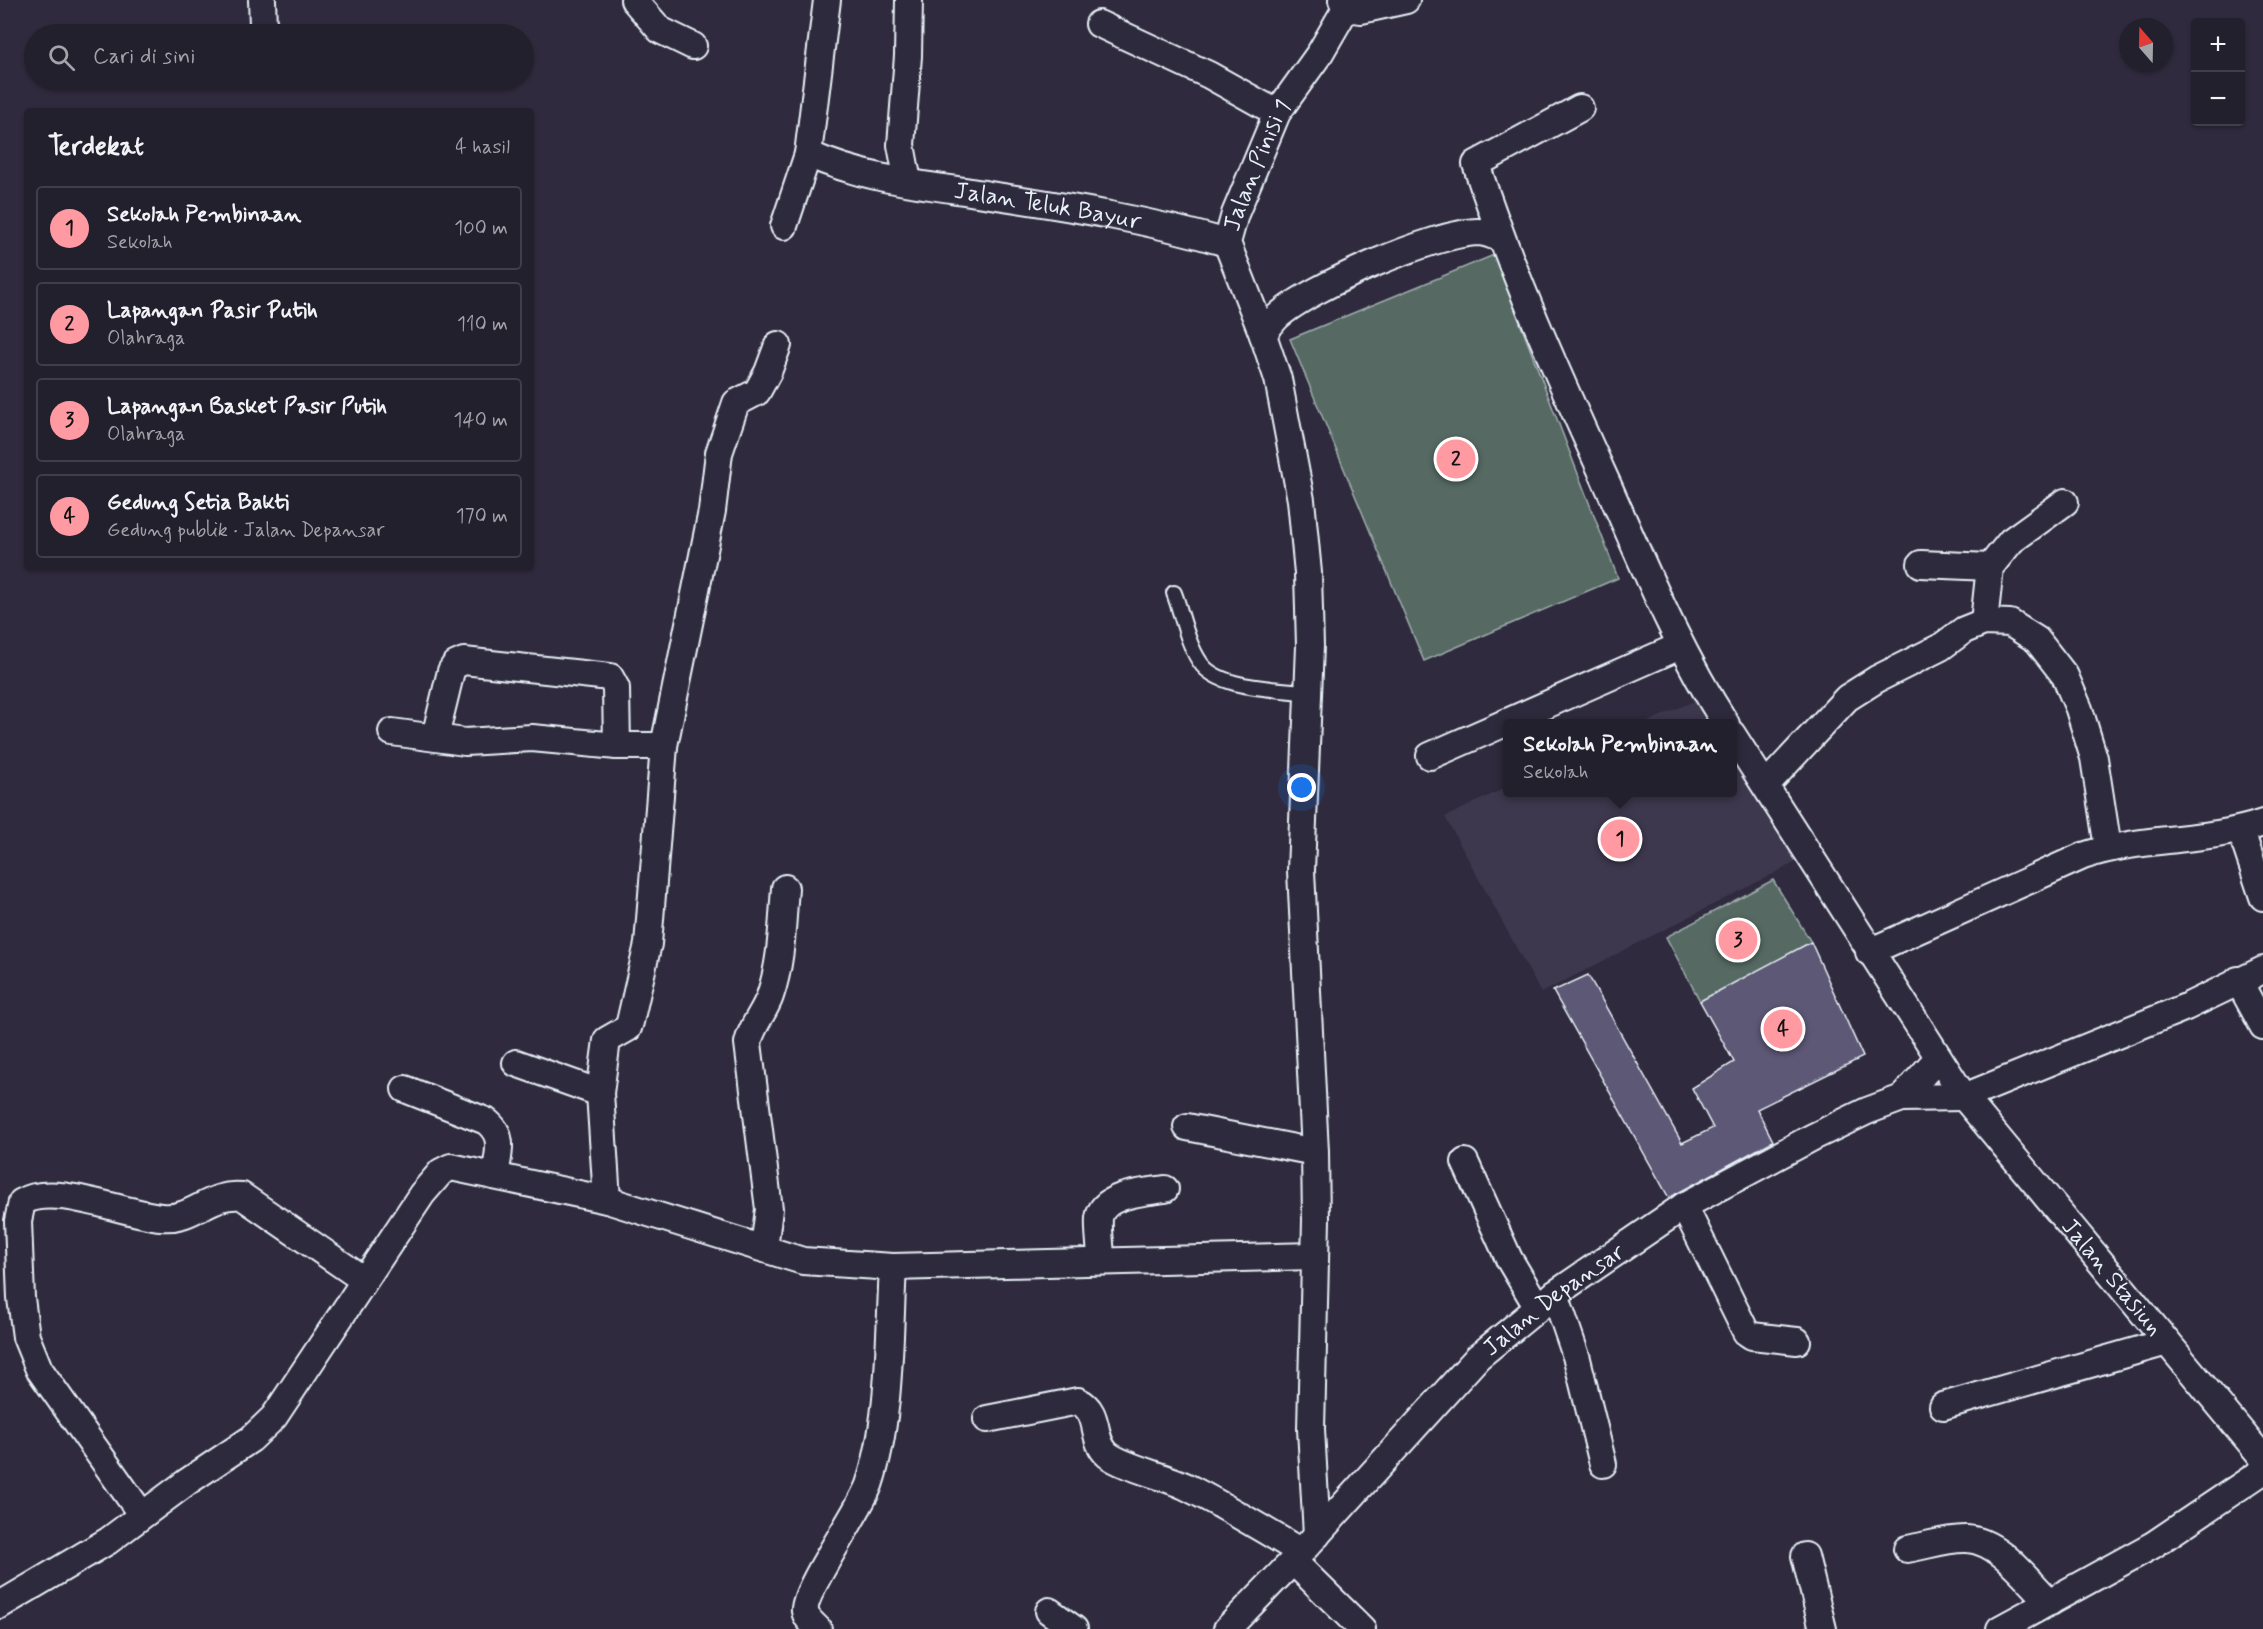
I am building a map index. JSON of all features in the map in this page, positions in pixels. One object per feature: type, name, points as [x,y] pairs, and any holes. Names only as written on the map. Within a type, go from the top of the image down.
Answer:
[{"type":"street","points":[[262,0],[262,24]]},
{"type":"street","points":[[634,0],[660,30],[693,46]]},
{"type":"street","points":[[784,226],[808,154],[827,0]]},
{"type":"street","points":[[908,182],[902,145],[909,0]]},
{"type":"street","name":"Jalan Pinisi 1","points":[[1304,1549],[1311,1429],[1315,1152],[1301,871],[1310,646],[1306,536],[1278,379],[1227,243],[1235,214],[1277,113],[1320,53],[1344,4],[1361,10],[1404,1]]},
{"type":"street","points":[[1099,24],[1209,75],[1277,113]]},
{"type":"street","points":[[1580,108],[1476,164],[1500,238],[1553,365],[1680,646],[1724,719]]},
{"type":"street","name":"Jalan Teluk Bayur","points":[[808,154],[839,168],[866,176],[1105,213],[1173,227],[1227,243]]},
{"type":"street","points":[[1263,335],[1276,317],[1297,303],[1407,250],[1459,234],[1481,232],[1500,238]]},
{"type":"street","points":[[607,1200],[600,1093],[607,1040],[628,1028],[648,944],[664,746],[712,511],[718,453],[734,406],[741,398],[757,392],[768,372],[778,345]]},
{"type":"street","points":[[1984,622],[1990,567],[2011,541],[2065,502]]},
{"type":"street","points":[[1921,564],[1990,567]]},
{"type":"street","points":[[1766,785],[1847,698],[1877,679],[1941,647],[1964,630],[1984,622],[2010,623],[2037,640],[2065,676],[2079,709],[2094,758],[2108,848]]},
{"type":"street","points":[[1514,719],[1680,646]]},
{"type":"street","points":[[435,737],[451,671],[455,665],[464,661],[610,677],[616,688],[617,746]]},
{"type":"street","points":[[1430,756],[1503,724]]},
{"type":"street","points":[[392,732],[465,742],[532,738],[617,746],[664,746]]},
{"type":"street","name":"Jalan Stasiun","points":[[1737,742],[1869,952],[1964,1097],[2263,1458]]},
{"type":"street","points":[[1869,952],[2083,856],[2108,848],[2252,827],[2263,897]]},
{"type":"street","points":[[764,1248],[769,1209],[748,1043],[751,1030],[769,999],[780,964],[785,888]]},
{"type":"street","points":[[1964,1097],[2186,1007],[2238,980],[2263,970]]},
{"type":"street","points":[[2238,980],[2263,1026]]},
{"type":"street","points":[[1902,1098],[1938,1058]]},
{"type":"street","points":[[516,1063],[600,1093]]},
{"type":"street","points":[[405,1089],[486,1121],[496,1129],[501,1139],[495,1176]]},
{"type":"street","name":"Jalan Depansar","points":[[1227,1629],[1304,1549],[1478,1357],[1546,1301],[1684,1206],[1813,1137],[1902,1098],[1964,1097]]},
{"type":"street","points":[[1187,1127],[1315,1152]]},
{"type":"street","points":[[1465,1162],[1509,1259],[1546,1301],[1577,1359],[1603,1464]]},
{"type":"street","points":[[0,1605],[108,1541],[251,1439],[274,1417],[422,1194],[441,1172],[451,1167],[607,1200],[803,1261],[893,1267],[1314,1256]]},
{"type":"street","points":[[1101,1260],[1099,1216],[1103,1209],[1111,1202],[1125,1196],[1165,1189]]},
{"type":"street","points":[[142,1515],[39,1370],[26,1337],[21,1298],[18,1221],[22,1202],[36,1195],[89,1200],[162,1218],[180,1217],[220,1196],[242,1196],[364,1280]]},
{"type":"street","points":[[1684,1206],[1746,1332],[1752,1336],[1797,1341]]},
{"type":"street","points":[[818,1629],[807,1617],[805,1606],[820,1571],[849,1527],[869,1485],[880,1434],[884,1414],[893,1267]]},
{"type":"street","points":[[1943,1406],[2167,1342]]},
{"type":"street","points":[[987,1419],[1078,1401],[1088,1406],[1094,1416],[1101,1445],[1106,1453],[1115,1459],[1184,1486],[1304,1549],[1362,1629]]},
{"type":"street","points":[[2000,1629],[2153,1545],[2263,1471]]},
{"type":"street","points":[[1907,1549],[1965,1539],[1981,1541],[1997,1550],[2050,1602]]},
{"type":"street","points":[[1805,1556],[1823,1629]]},
{"type":"street","points":[[1048,1611],[1074,1629]]},
{"type":"lane","points":[[1174,593],[1199,661],[1207,671],[1220,679],[1239,684],[1308,693]]},
{"type":"shaded area","points":[[1694,701],[1706,719],[1654,719]]},
{"type":"shaded area","points":[[1737,766],[1798,861],[1541,993],[1445,817],[1503,789],[1503,797],[1737,797]]},
{"type":"green space","points":[[1494,255],[1618,578],[1424,661],[1290,339]]},
{"type":"green space","points":[[1773,880],[1811,942],[1700,1001],[1666,937]]},
{"type":"building","points":[[1811,942],[1863,1057],[1757,1109],[1773,1141],[1669,1198],[1553,991],[1588,975],[1682,1143],[1713,1128],[1692,1088],[1734,1062],[1700,1001]]},
{"type":"place","name":"Lapangan Pasir Putih","points":[[1456,459]]},
{"type":"place","name":"Sekolah Pembinaan","points":[[1620,839]]},
{"type":"place","name":"Lapangan Basket Pasir Putih","points":[[1738,940]]},
{"type":"place","name":"Gedung Setia Bakti","points":[[1783,1029]]}]
